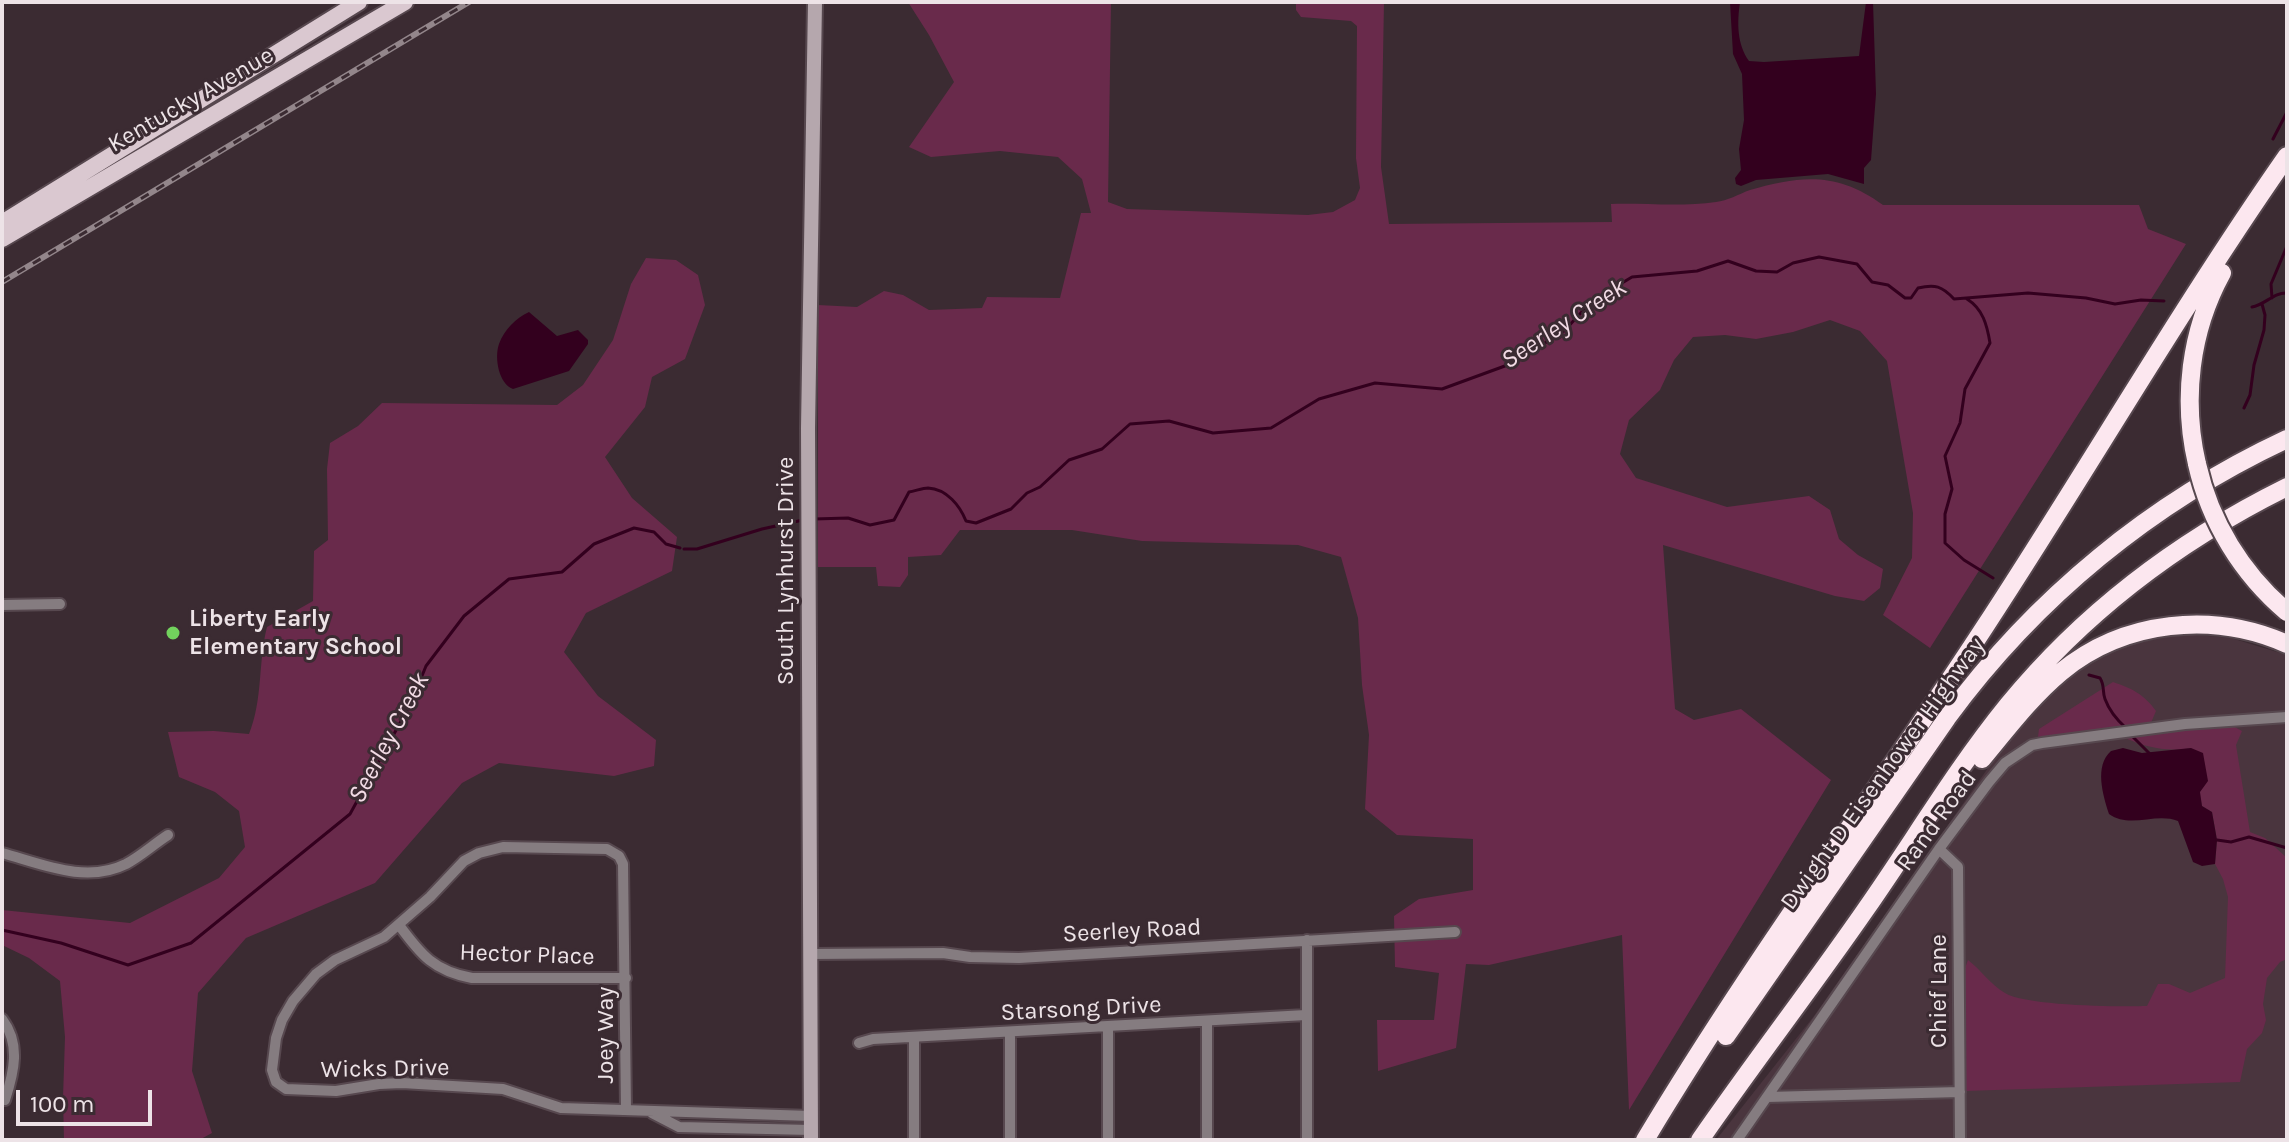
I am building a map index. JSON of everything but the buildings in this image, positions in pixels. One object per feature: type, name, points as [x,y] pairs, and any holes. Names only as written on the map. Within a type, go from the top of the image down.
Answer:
[{"type":"highway","points":[[1645,1140],[1673,1092],[1985,626],[2287,156]]},
{"type":"highway","points":[[2287,164],[2220,278],[2201,325],[2189,391],[2190,425],[2209,504],[2225,538],[2255,581],[2287,612]]},
{"type":"highway","name":"Dwight D Eisenhower Highway","points":[[1654,1140],[1927,746],[1994,658],[2040,610],[2120,541],[2228,468],[2287,439]]},
{"type":"highway","points":[[1700,1140],[1806,996],[2007,707],[2074,634],[2124,590],[2177,550],[2234,514],[2287,487]]},
{"type":"highway","points":[[1912,844],[2029,703],[2058,674],[2091,652],[2110,642],[2148,630],[2198,624],[2239,628],[2287,644]]},
{"type":"main road","name":"Kentucky Avenue","points":[[2,223],[359,2]]},
{"type":"main road","name":"Kentucky Avenue","points":[[2,239],[405,2]]},
{"type":"main road","name":"South Lynhurst Drive","points":[[811,1128],[808,509],[815,2]]},
{"type":"street","points":[[2,605],[60,604]]},
{"type":"street","name":"Rand Road","points":[[1737,1140],[1939,849],[2005,763],[2032,745],[2185,724],[2287,717]]},
{"type":"street","points":[[2,853],[63,870],[97,873],[125,865],[168,835]]},
{"type":"street","name":"Joey Way","points":[[399,925],[464,861],[479,853],[503,847],[584,847],[607,849],[619,856],[623,864],[626,1110]]},
{"type":"street","name":"Chief Lane","points":[[1939,849],[1958,867],[1960,1140]]},
{"type":"street","name":"Hector Place","points":[[399,925],[416,949],[450,974],[472,978],[626,978]]},
{"type":"street","name":"Wicks Drive","points":[[399,925],[384,937],[335,960],[316,974],[293,1001],[276,1038],[272,1070],[276,1082],[286,1089],[336,1091],[402,1083],[503,1089],[561,1108],[650,1112],[679,1127],[811,1128]]},
{"type":"street","name":"Seerley Road","points":[[811,954],[943,953],[1019,958],[1455,932]]},
{"type":"street","points":[[1307,940],[1307,1140]]},
{"type":"street","name":"Starsong Drive","points":[[859,1043],[873,1039],[1010,1034],[1306,1015]]},
{"type":"street","points":[[2,1019],[10,1031],[15,1052],[12,1079],[5,1100]]},
{"type":"street","points":[[1207,1021],[1207,1140]]},
{"type":"street","points":[[1108,1027],[1108,1140]]},
{"type":"street","points":[[1010,1034],[1010,1140]]},
{"type":"street","points":[[914,1037],[914,1140]]},
{"type":"street","points":[[1767,1097],[1960,1092]]},
{"type":"shaded area","points":[[908,2],[1111,2],[1108,202],[1127,209],[1308,215],[1333,212],[1355,200],[1360,188],[1356,158],[1357,26],[1351,21],[1301,17],[1296,10],[1296,2],[1384,2],[1381,167],[1389,224],[1612,222],[1611,204],[1716,202],[1750,190],[1803,179],[1851,187],[1883,205],[2139,205],[2148,229],[2186,244],[1930,648],[1883,615],[1912,558],[1913,513],[1887,361],[1860,331],[1830,320],[1793,332],[1756,339],[1725,335],[1693,337],[1674,360],[1660,390],[1629,420],[1620,454],[1636,478],[1727,507],[1809,496],[1830,510],[1839,539],[1858,555],[1883,569],[1880,588],[1864,601],[1835,596],[1663,545],[1675,709],[1694,720],[1741,709],[1831,780],[1629,1110],[1622,935],[1489,965],[1466,964],[1456,1048],[1378,1071],[1377,1020],[1434,1020],[1439,973],[1395,967],[1394,916],[1419,899],[1473,890],[1473,839],[1397,835],[1365,809],[1369,735],[1358,618],[1341,557],[1298,545],[1142,541],[1072,530],[960,530],[941,555],[908,557],[908,575],[900,587],[878,586],[876,567],[818,567],[818,305],[857,307],[884,291],[903,295],[929,310],[982,308],[987,297],[1060,298],[1081,213],[1091,213],[1082,179],[1058,157],[1000,151],[931,157],[909,147],[954,82]]},
{"type":"shaded area","points":[[1730,2],[1740,2],[1739,33],[1745,54],[1749,61],[1764,62],[1859,56],[1866,2],[1873,2],[1876,94],[1871,160],[1864,168],[1864,184],[1828,174],[1756,180],[1741,186],[1736,184],[1735,178],[1741,170],[1739,149],[1744,120],[1742,74],[1733,54]]},
{"type":"shaded area","points":[[646,258],[676,260],[698,275],[705,305],[685,359],[652,377],[645,407],[605,457],[632,498],[677,537],[672,571],[586,613],[564,652],[598,696],[656,740],[654,766],[614,776],[499,763],[462,783],[375,883],[246,938],[198,993],[192,1071],[212,1133],[199,1140],[64,1140],[65,1037],[60,981],[29,958],[2,945],[2,910],[130,923],[219,878],[245,847],[239,811],[215,792],[179,777],[168,732],[249,734],[256,708],[267,627],[313,601],[314,551],[328,540],[327,469],[330,443],[358,426],[382,403],[557,405],[583,385],[613,340],[631,284]]},
{"type":"shaded area","points":[[529,312],[557,336],[578,330],[588,344],[569,371],[513,389],[501,376],[498,350],[507,329]]},
{"type":"shaded area","points":[[2185,634],[2231,638],[2287,655],[2287,1140],[1716,1140],[1814,1016],[2000,751],[2045,699],[2091,660],[2136,643]]},
{"type":"shaded area","points":[[2113,682],[2147,700],[2156,711],[2150,725],[2038,737],[2039,729]]},
{"type":"shaded area","points":[[2231,725],[2242,731],[2236,745],[2250,832],[2265,838],[2287,858],[2287,959],[2280,962],[2267,978],[2263,1004],[2266,1020],[2262,1033],[2247,1049],[2240,1082],[1965,1091],[1961,1074],[1964,971],[1968,960],[2005,993],[2032,1001],[2073,1005],[2147,1006],[2158,984],[2169,984],[2190,993],[2225,978],[2228,897],[2215,864],[2217,840],[2212,812],[2202,806],[2199,792],[2205,785],[2191,748],[2158,748],[2125,738]]},
{"type":"shaded area","points":[[2123,748],[2142,753],[2191,748],[2203,753],[2208,781],[2200,792],[2202,806],[2212,812],[2217,840],[2215,864],[2202,866],[2193,862],[2178,821],[2161,818],[2126,820],[2109,814],[2101,773],[2111,751]]},
{"type":"waterway","points":[[2273,139],[2287,112]]},
{"type":"waterway","points":[[2272,298],[2271,284],[2287,246]]},
{"type":"waterway","name":"Seerley Creek","points":[[814,519],[848,518],[870,525],[894,520],[909,492],[928,488],[947,495],[966,521],[976,523],[1011,509],[1069,460],[1102,449],[1130,424],[1169,421],[1213,433],[1271,428],[1319,399],[1375,383],[1442,389],[1513,363],[1564,331],[1592,301],[1632,277],[1697,271],[1728,261],[1756,271],[1777,272],[1793,263],[1819,257],[1857,264],[1872,282],[1888,285],[1905,298],[1911,298],[1918,288],[1929,286],[1946,291],[1954,299],[2028,293],[2115,304],[2141,300],[2164,301]]},
{"type":"waterway","name":"Seerley Creek","points":[[2252,307],[2278,294],[2287,293]]},
{"type":"waterway","points":[[1967,299],[1983,318],[1990,343],[1965,389],[1960,423],[1945,456],[1952,489],[1945,514],[1945,543],[1964,560],[1993,578]]},
{"type":"waterway","points":[[2244,408],[2250,395],[2254,365],[2264,330],[2262,304]]},
{"type":"waterway","name":"Seerley Creek","points":[[684,549],[697,549],[803,520]]},
{"type":"waterway","name":"Seerley Creek","points":[[2,930],[61,943],[128,965],[191,943],[350,814],[411,703],[426,666],[464,616],[509,579],[562,572],[594,544],[634,528],[654,532],[666,544],[680,548]]},
{"type":"waterway","points":[[2089,675],[2100,678],[2109,707],[2126,728]]},
{"type":"waterway","points":[[2131,735],[2151,755]]},
{"type":"waterway","points":[[2217,840],[2231,842],[2249,837],[2287,848]]},
{"type":"railway","points":[[2,282],[469,2]]},
{"type":"place","name":"Liberty Early Elementary School","points":[[173,633]]}]
